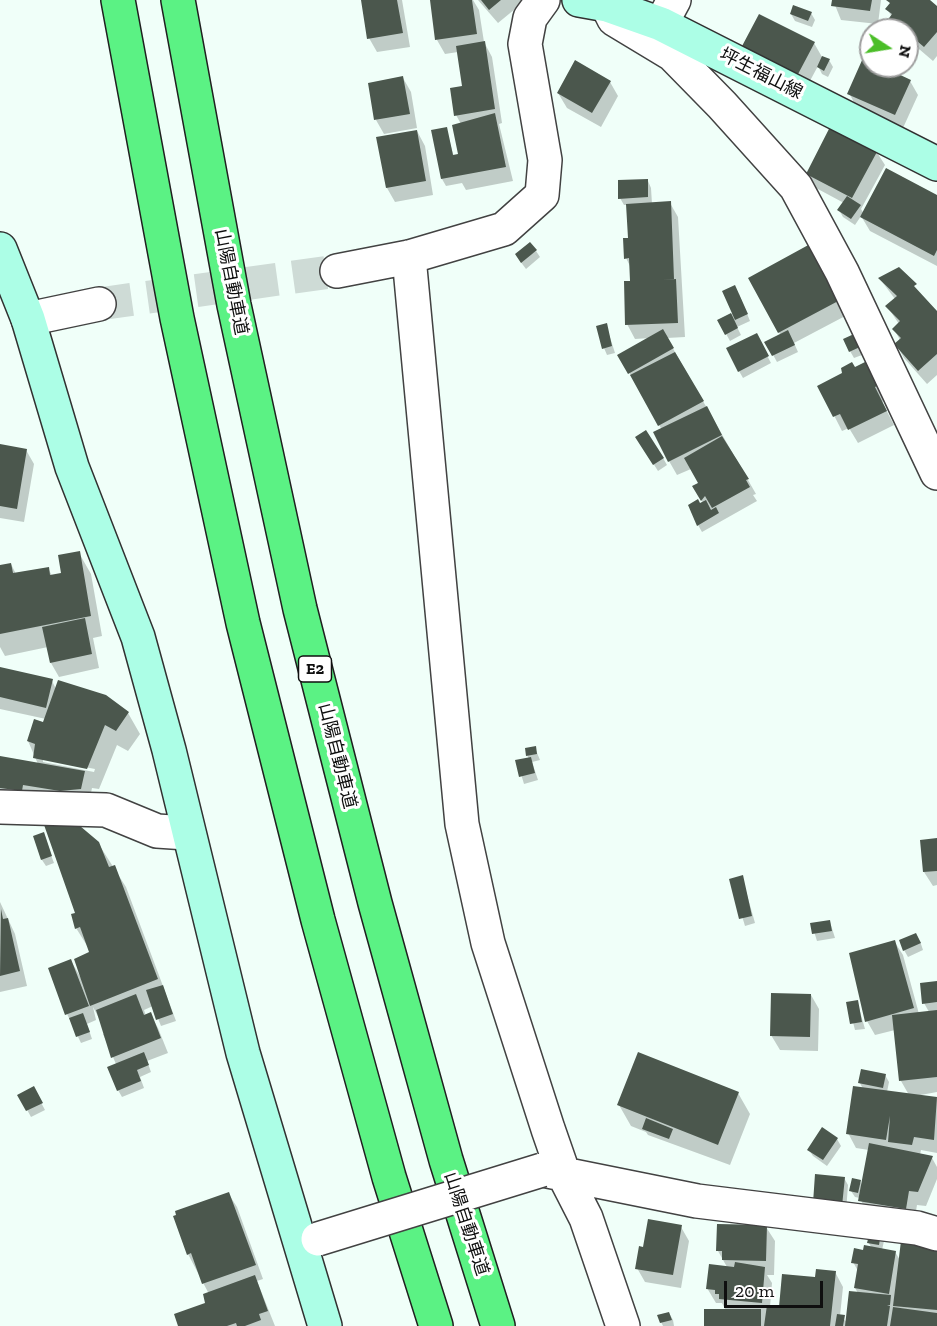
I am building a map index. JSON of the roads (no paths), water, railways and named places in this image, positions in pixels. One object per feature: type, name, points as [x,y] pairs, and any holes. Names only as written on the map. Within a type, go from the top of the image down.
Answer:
[{"type":"highway","points":[[118,0],[177,318],[243,622],[321,932],[389,1177],[436,1326]]},
{"type":"highway","name":"山陽自動車道","points":[[178,0],[234,305],[300,609],[375,903],[446,1160],[498,1326]]},
{"type":"street","points":[[337,271],[409,257],[504,229],[542,195],[545,160],[525,44],[530,18],[543,0]]},
{"type":"street","points":[[593,2],[614,19],[672,54],[796,187],[842,272],[937,473]]},
{"type":"street","name":"坪生福山線","points":[[593,2],[667,12],[937,164]]},
{"type":"street","points":[[0,249],[28,319],[72,467],[138,637],[169,750],[187,833],[243,1053],[309,1242],[325,1326]]},
{"type":"street","points":[[409,257],[462,824],[488,943],[553,1172],[586,1218],[624,1326]]},
{"type":"street","points":[[28,319],[99,304]]},
{"type":"street","points":[[0,807],[106,810],[157,831],[187,833]]},
{"type":"street","points":[[309,1242],[553,1172],[697,1201],[917,1228],[937,1234]]},
{"type":"tunnel","points":[[99,304],[337,271]]}]
